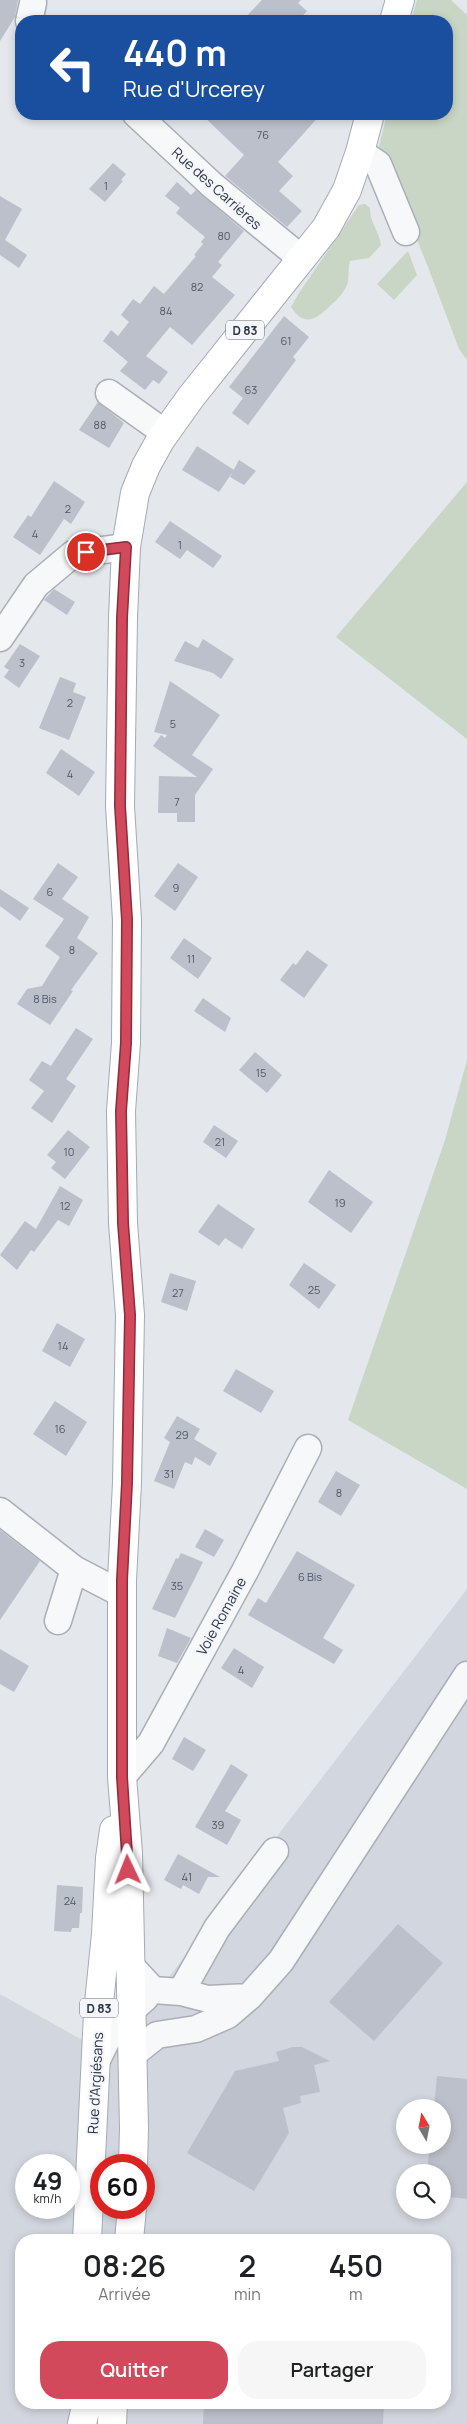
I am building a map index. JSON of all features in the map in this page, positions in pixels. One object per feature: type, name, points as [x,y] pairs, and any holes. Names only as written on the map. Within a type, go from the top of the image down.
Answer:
[{"type":"main road","points":[[396,15],[400,0]]},
{"type":"main road","name":"D 83","points":[[126,547],[135,493],[146,466],[165,433],[302,259],[338,209],[360,152],[368,120]]},
{"type":"main road","name":"Rue d'Argiésans","points":[[126,547],[122,618],[120,806],[127,920],[126,1034],[121,1111],[123,1223],[130,1315],[127,1483],[122,1594],[122,1777],[128,1853],[133,2154]]},
{"type":"main road","name":"Rue d'Argiésans","points":[[87,2234],[96,2062],[110,1858],[122,1777]]},
{"type":"main road","points":[[130,2234],[131,2219]]},
{"type":"main road","points":[[82,2424],[85,2409]]},
{"type":"main road","points":[[112,2424],[113,2409]]},
{"type":"street","name":"Rue des Carrières","points":[[142,120],[212,185],[302,259]]},
{"type":"street","points":[[360,152],[378,164],[406,232]]},
{"type":"street","points":[[109,393],[165,433]]},
{"type":"street","points":[[0,638],[36,585],[73,554],[126,547]]},
{"type":"street","name":"Voie Romaine","points":[[122,1777],[151,1743],[246,1571],[308,1448]]},
{"type":"street","points":[[0,1511],[74,1569],[122,1594]]},
{"type":"street","points":[[58,1621],[74,1569]]},
{"type":"street","points":[[132,2055],[157,2035],[196,2029],[228,2015],[249,1997],[282,1961],[467,1675]]},
{"type":"street","points":[[181,1992],[216,1928],[275,1851]]},
{"type":"street","points":[[106,1934],[113,1995],[157,2035]]},
{"type":"street","points":[[130,1965],[153,1990],[181,1992],[208,1999],[249,1997]]},
{"type":"street","points":[[96,2062],[113,2027],[153,1990]]},
{"type":"shaded area","points":[[467,1589],[467,2424],[0,2424],[0,1994],[109,2055]]},
{"type":"green space","points":[[417,0],[451,0],[467,15],[467,360],[459,349],[379,146],[386,120],[453,120],[453,15],[413,15]]},
{"type":"green space","points":[[365,204],[370,208],[371,217],[381,245],[369,258],[350,261],[346,287],[327,309],[312,319],[301,318],[291,307],[359,205]]},
{"type":"green space","points":[[408,251],[417,275],[394,300],[377,284]]},
{"type":"green space","points":[[467,482],[467,739],[336,637]]},
{"type":"green space","points":[[467,1060],[467,1489],[348,1420],[445,1140]]},
{"type":"building","points":[[0,0],[18,0],[15,17],[0,41]]},
{"type":"building","points":[[262,0],[301,0],[298,3],[307,11],[303,15],[248,15]]},
{"type":"building","points":[[207,120],[316,120],[278,162],[293,176],[279,191],[302,211],[287,227],[225,176],[244,155]]},
{"type":"building","points":[[113,163],[126,174],[121,180],[123,181],[105,202],[89,189]]},
{"type":"building","points":[[177,182],[191,195],[196,190],[244,231],[218,262],[222,265],[212,277],[235,295],[192,345],[170,327],[146,356],[168,372],[159,384],[153,380],[145,390],[120,371],[128,362],[103,341],[111,330],[118,336],[129,322],[121,315],[133,299],[140,304],[154,286],[164,294],[196,256],[194,255],[203,244],[201,242],[205,237],[176,213],[180,208],[165,196]]},
{"type":"building","points":[[0,196],[22,209],[5,240],[27,255],[19,268],[0,255]]},
{"type":"building","points":[[284,316],[309,337],[293,357],[296,360],[248,425],[232,413],[243,398],[229,387]]},
{"type":"building","points":[[98,402],[124,423],[109,448],[79,430]]},
{"type":"building","points":[[197,446],[234,470],[219,492],[182,470]]},
{"type":"building","points":[[239,460],[256,471],[244,485],[230,477]]},
{"type":"building","points":[[54,481],[85,502],[71,524],[64,519],[40,555],[13,537],[28,515],[31,517]]},
{"type":"building","points":[[170,521],[222,556],[213,568],[187,550],[180,559],[155,542]]},
{"type":"building","points":[[54,589],[75,602],[67,615],[44,600]]},
{"type":"building","points":[[203,639],[234,659],[221,679],[213,673],[174,661],[185,641],[198,648]]},
{"type":"building","points":[[20,644],[40,656],[19,688],[4,677],[9,670],[4,667]]},
{"type":"building","points":[[60,677],[76,683],[73,692],[86,697],[69,740],[39,728]]},
{"type":"building","points":[[170,681],[220,715],[192,755],[213,769],[195,795],[195,822],[177,822],[177,813],[158,813],[159,776],[197,777],[153,746],[161,735],[165,738],[167,735],[154,732]]},
{"type":"building","points":[[61,749],[95,772],[79,796],[46,773]]},
{"type":"building","points":[[58,863],[78,877],[62,899],[89,917],[77,938],[98,953],[71,990],[73,991],[50,1025],[17,1004],[27,989],[42,986],[60,957],[45,946],[64,919],[33,899]]},
{"type":"building","points":[[178,863],[198,877],[175,911],[154,896]]},
{"type":"building","points":[[0,889],[29,908],[20,921],[0,906]]},
{"type":"building","points":[[184,938],[212,958],[198,979],[170,958]]},
{"type":"building","points":[[307,950],[328,965],[304,998],[280,980],[293,963],[296,965]]},
{"type":"building","points":[[203,998],[231,1018],[225,1032],[194,1011]]},
{"type":"building","points":[[76,1028],[93,1039],[66,1079],[76,1086],[52,1123],[31,1108],[44,1091],[29,1080],[42,1061],[51,1066]]},
{"type":"building","points":[[255,1052],[282,1075],[267,1093],[239,1070]]},
{"type":"building","points":[[214,1125],[238,1141],[226,1158],[203,1142]]},
{"type":"building","points":[[68,1130],[90,1147],[65,1179],[51,1168],[56,1162],[47,1155]]},
{"type":"building","points":[[329,1170],[373,1202],[351,1233],[308,1202]]},
{"type":"building","points":[[60,1186],[83,1200],[69,1226],[58,1220],[34,1252],[31,1250],[17,1270],[0,1255],[25,1221],[36,1229]]},
{"type":"building","points":[[218,1204],[255,1229],[242,1249],[225,1238],[219,1246],[198,1232]]},
{"type":"building","points":[[304,1263],[336,1285],[319,1309],[289,1285]]},
{"type":"building","points":[[170,1273],[196,1281],[187,1311],[161,1302]]},
{"type":"building","points":[[57,1323],[85,1339],[70,1367],[42,1351]]},
{"type":"building","points":[[236,1369],[274,1391],[261,1413],[223,1391]]},
{"type":"building","points":[[55,1401],[87,1422],[66,1456],[33,1434]]},
{"type":"building","points":[[177,1416],[200,1429],[194,1439],[217,1453],[210,1466],[195,1457],[192,1465],[185,1462],[174,1489],[154,1481],[170,1442],[164,1438]]},
{"type":"building","points":[[336,1471],[360,1485],[341,1516],[318,1502]]},
{"type":"building","points":[[205,1529],[224,1540],[214,1557],[195,1547]]},
{"type":"building","points":[[0,1530],[40,1561],[0,1620]]},
{"type":"building","points":[[297,1551],[355,1585],[323,1638],[343,1650],[334,1664],[248,1615],[258,1598],[266,1603]]},
{"type":"building","points":[[181,1553],[203,1562],[175,1618],[152,1609],[176,1558],[178,1559]]},
{"type":"building","points":[[167,1628],[191,1638],[177,1663],[158,1656]]},
{"type":"building","points":[[234,1648],[264,1667],[252,1688],[221,1668]]},
{"type":"building","points":[[0,1649],[29,1666],[14,1692],[0,1684]]},
{"type":"building","points":[[184,1737],[206,1750],[193,1771],[172,1759]]},
{"type":"building","points":[[231,1764],[248,1775],[225,1811],[241,1820],[227,1845],[195,1827]]},
{"type":"building","points":[[178,1854],[220,1877],[208,1877],[199,1894],[183,1885],[181,1889],[164,1880]]},
{"type":"building","points":[[57,1885],[83,1887],[82,1913],[80,1913],[79,1928],[72,1928],[71,1932],[54,1931]]},
{"type":"building","points":[[398,1924],[443,1963],[374,2041],[329,2002]]},
{"type":"building","points":[[293,2047],[302,2047],[330,2061],[314,2065],[320,2092],[300,2096],[301,2103],[283,2108],[289,2133],[254,2191],[187,2153],[235,2071],[279,2061],[276,2052]]},
{"type":"building","points":[[437,2076],[467,2079],[467,2199],[451,2197],[451,2164],[428,2164],[429,2154],[451,2154],[451,2099],[435,2099]]},
{"type":"building","points":[[204,2409],[384,2409],[383,2424],[203,2424]]},
{"type":"route","points":[[86,552],[126,547],[122,618],[120,806],[127,920],[126,1043],[121,1111],[123,1223],[130,1315],[127,1483],[122,1580],[122,1777],[128,1870]]}]
